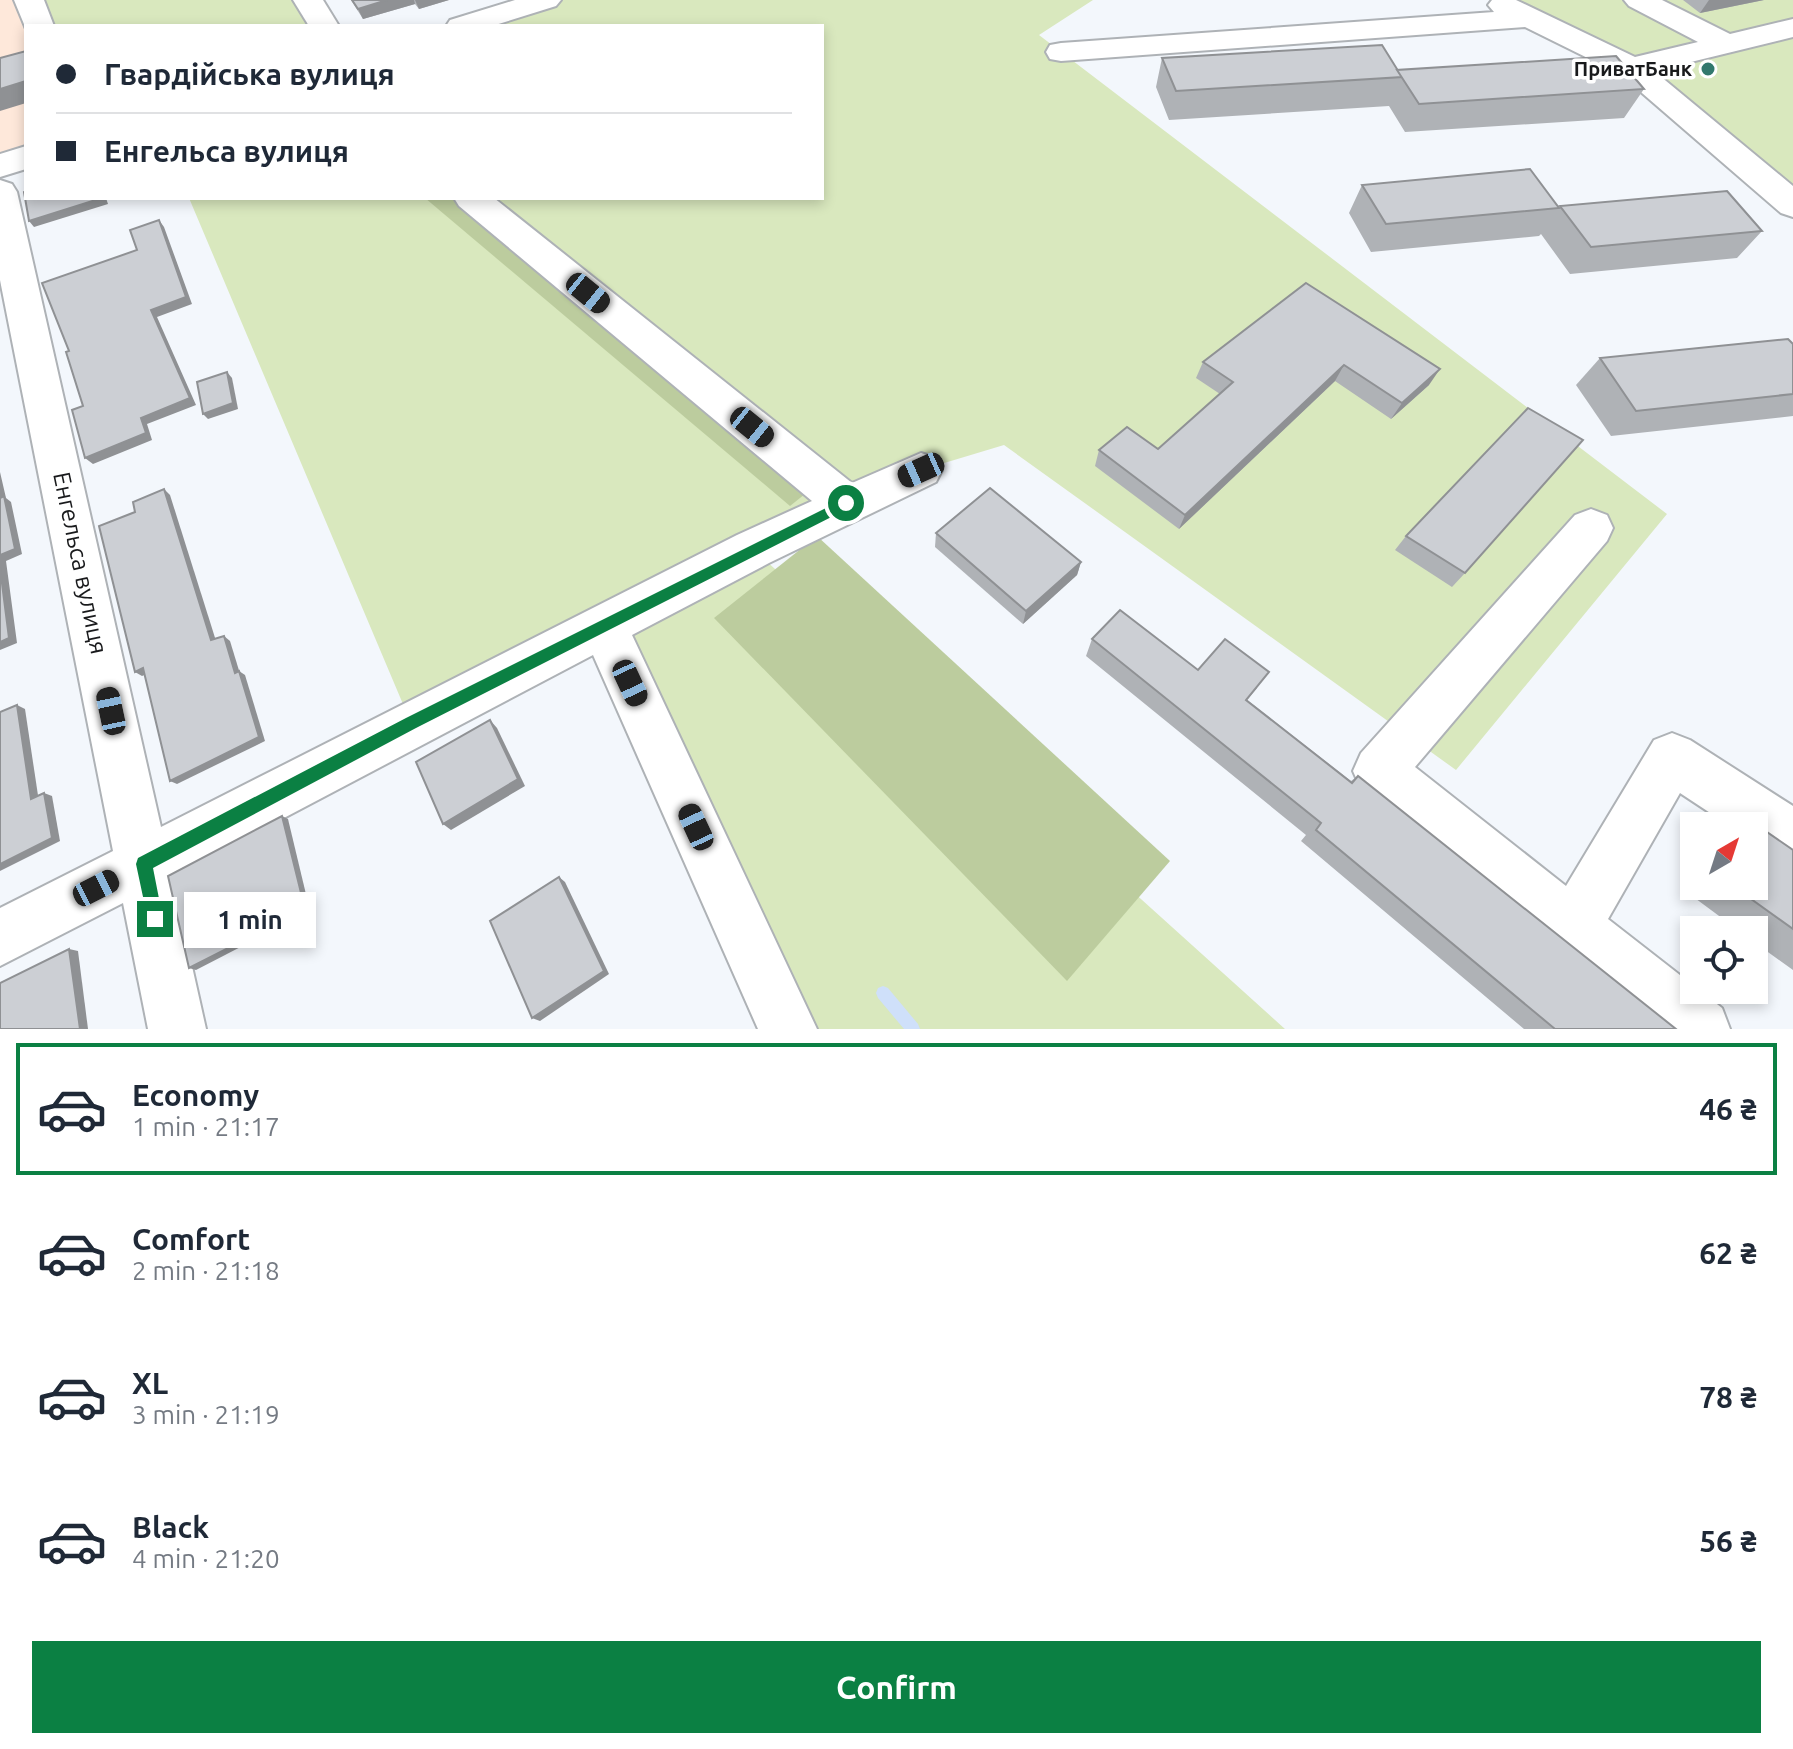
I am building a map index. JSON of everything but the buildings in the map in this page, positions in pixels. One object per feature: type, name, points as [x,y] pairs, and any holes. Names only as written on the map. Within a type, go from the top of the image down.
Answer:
[{"type":"street","points":[[29,0],[38,24]]},
{"type":"street","points":[[308,0],[323,24]]},
{"type":"street","points":[[468,24],[546,0]]},
{"type":"street","points":[[1494,0],[1631,67],[1793,205]]},
{"type":"street","points":[[1639,0],[1726,44]]},
{"type":"street","points":[[1061,52],[1530,18]]},
{"type":"street","points":[[1631,67],[1793,28]]},
{"type":"street","points":[[0,166],[24,158]]},
{"type":"street","name":"Енгельса вулиця","points":[[0,192],[177,1029]]},
{"type":"street","points":[[473,200],[846,503]]},
{"type":"street","points":[[0,938],[846,503],[921,470]]},
{"type":"street","points":[[1591,528],[1379,771],[1701,1029]]},
{"type":"street","points":[[604,626],[788,1029]]},
{"type":"street","points":[[1573,926],[1672,758],[1793,837]]},
{"type":"shaded area","points":[[0,0],[29,0],[29,24],[24,24],[24,158],[0,166]]},
{"type":"green space","points":[[29,0],[308,0],[323,24],[38,24]]},
{"type":"green space","points":[[546,0],[1093,0],[1039,35],[1667,514],[1456,770],[1004,445],[921,470],[754,550],[1285,1029],[788,1029],[604,626],[411,723],[190,200],[824,200],[824,24],[468,24]]},
{"type":"green space","points":[[1494,0],[1793,0],[1793,205],[1631,67]]},
{"type":"green space","points":[[427,200],[459,200],[810,490],[790,506]]},
{"type":"green space","points":[[817,536],[1170,861],[1067,981],[714,618]]},
{"type":"waterway","points":[[883,993],[913,1029]]},
{"type":"place","name":"ПриватБанк","points":[[1708,69]]},
{"type":"route","points":[[155,919],[144,864],[411,723],[846,503]]}]
